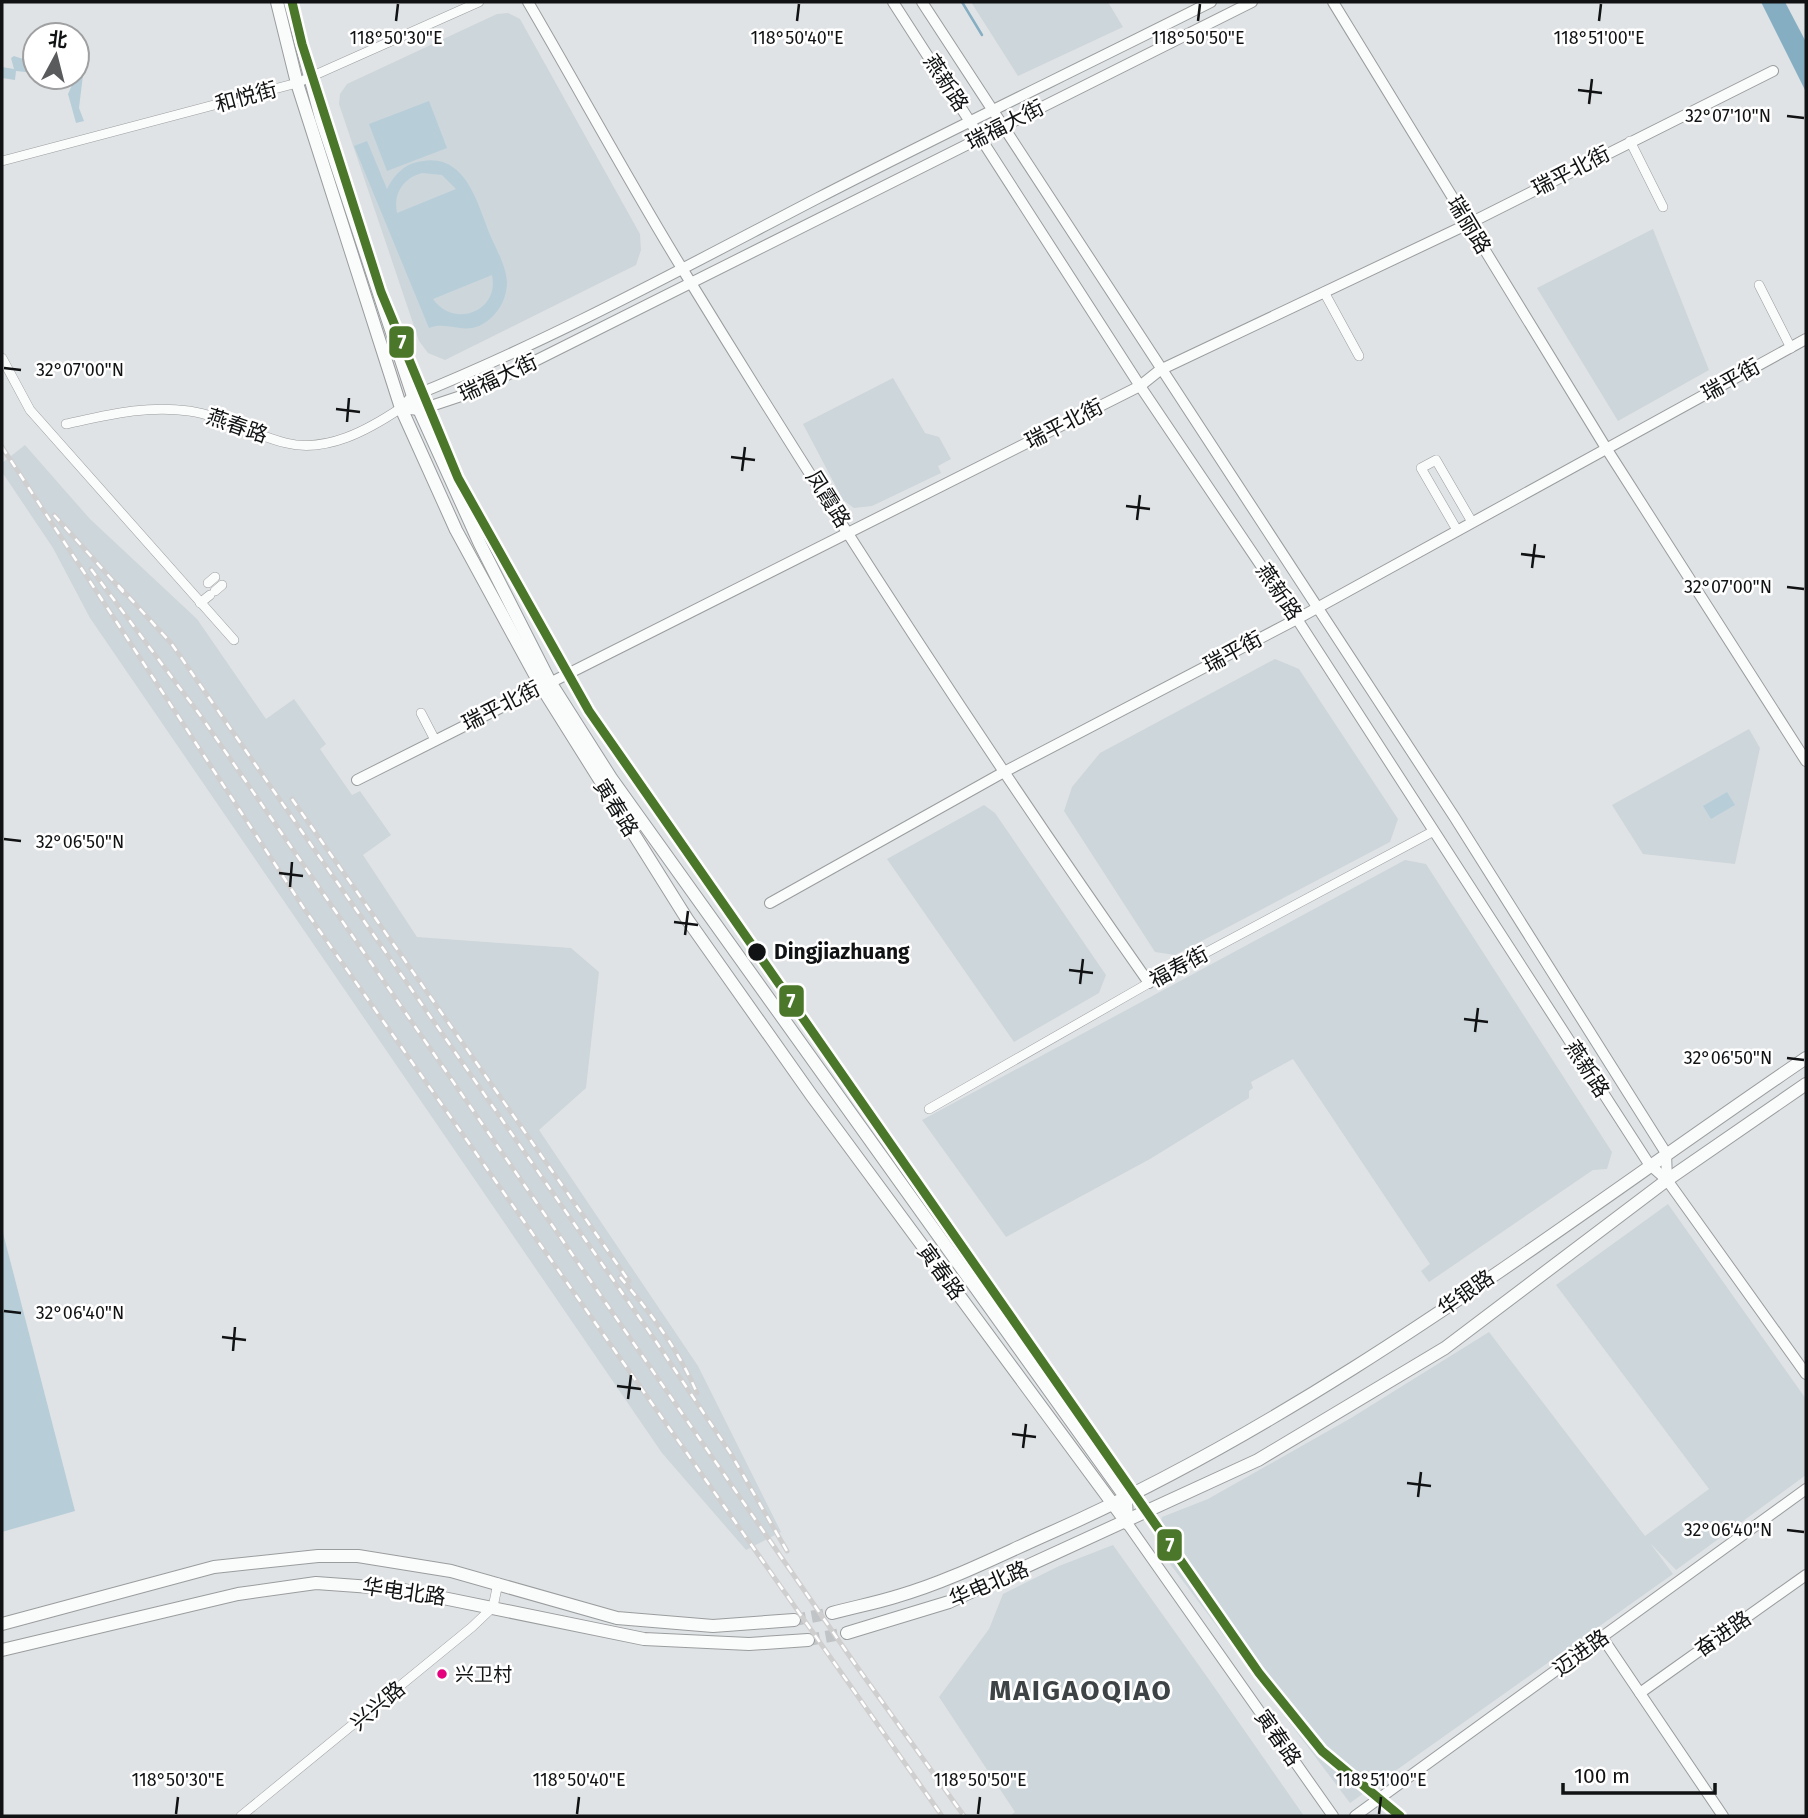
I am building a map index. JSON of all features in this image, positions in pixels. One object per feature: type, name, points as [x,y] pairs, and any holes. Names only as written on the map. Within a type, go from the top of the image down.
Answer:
[{"type":"main road","name":"寅春路","points":[[277,2],[297,83],[401,408],[457,530],[687,919],[1111,1506],[1126,1523]]},
{"type":"main road","name":"寅春路","points":[[290,2],[310,78],[413,396],[546,684],[1126,1498]]},
{"type":"main road","name":"华银路","points":[[1111,1506],[1267,1424],[1395,1343],[1649,1164],[1806,1058]]},
{"type":"main road","name":"华银路","points":[[1126,1523],[1258,1460],[1445,1348],[1667,1180],[1806,1084]]},
{"type":"main road","points":[[1126,1498],[1126,1523]]},
{"type":"main road","name":"华电北路","points":[[832,1613],[900,1596],[1111,1506]]},
{"type":"main road","name":"华电北路","points":[[847,1633],[949,1602],[1126,1523]]},
{"type":"main road","name":"华电北路","points":[[2,1624],[165,1579],[265,1559],[358,1556],[416,1564],[498,1583],[560,1604],[617,1618],[713,1626],[794,1620]]},
{"type":"main road","name":"华电北路","points":[[2,1650],[289,1585],[316,1583],[399,1589],[644,1639],[726,1644],[808,1640]]},
{"type":"street","name":"和悦街","points":[[2,161],[297,83],[479,2]]},
{"type":"street","name":"凤霞路","points":[[528,2],[691,283],[849,533],[1004,772],[1149,984]]},
{"type":"street","name":"燕新路","points":[[893,2],[1140,386],[1297,619],[1432,832],[1649,1164],[1667,1180],[1806,1374]]},
{"type":"street","name":"燕新路","points":[[922,2],[1001,127],[1455,818],[1666,1153]]},
{"type":"street","name":"瑞福大街","points":[[401,408],[413,396],[464,375],[682,268],[970,120],[1211,2]]},
{"type":"street","name":"瑞福大街","points":[[401,408],[419,410],[472,392],[1252,2]]},
{"type":"street","name":"瑞丽路","points":[[1333,2],[1606,448],[1806,761]]},
{"type":"street","name":"瑞平北街","points":[[357,780],[1140,386],[1160,370],[1468,224],[1773,71]]},
{"type":"street","points":[[1630,141],[1663,207]]},
{"type":"street","points":[[1759,285],[1791,348]]},
{"type":"street","points":[[1324,292],[1359,356]]},
{"type":"street","name":"瑞平街","points":[[770,903],[1004,772],[1297,619],[1806,339]]},
{"type":"street","points":[[2,358],[30,410],[234,640]]},
{"type":"street","name":"燕春路","points":[[66,424],[148,407],[191,411],[232,422],[287,443],[319,446],[369,429],[401,408]]},
{"type":"street","points":[[1457,530],[1421,468],[1436,460],[1472,522]]},
{"type":"street","points":[[193,595],[209,582]]},
{"type":"street","points":[[201,603],[216,590]]},
{"type":"street","points":[[421,713],[435,740]]},
{"type":"street","name":"福寿街","points":[[929,1109],[1149,984],[1432,832]]},
{"type":"street","points":[[1666,1153],[1667,1180]]},
{"type":"street","name":"迈进路","points":[[1355,1816],[1806,1489]]},
{"type":"street","name":"寅春路","points":[[1126,1523],[1333,1816]]},
{"type":"street","name":"奋进路","points":[[1640,1693],[1806,1575]]},
{"type":"street","points":[[493,1607],[498,1583]]},
{"type":"street","name":"兴兴路","points":[[241,1816],[350,1730],[493,1607]]},
{"type":"street","points":[[1602,1637],[1723,1816]]},
{"type":"shaded area","points":[[971,2],[1108,2],[1123,27],[1018,76]]},
{"type":"shaded area","points":[[508,13],[520,19],[640,234],[641,250],[636,265],[445,360],[428,353],[419,341],[339,104],[340,94],[347,84],[497,14]]},
{"type":"shaded area","points":[[11,58],[21,58],[21,72],[16,71],[15,80],[2,78],[2,67],[14,69]]},
{"type":"shaded area","points":[[69,91],[81,91],[79,108],[84,121],[76,123]]},
{"type":"shaded area","points":[[429,101],[447,148],[387,171],[369,124]]},
{"type":"shaded area","points":[[367,141],[387,189],[401,170],[423,161],[438,161],[450,166],[469,185],[501,259],[507,282],[501,304],[484,323],[468,328],[429,328],[354,146]],"holes":[[[415,175],[442,175],[456,189],[397,213],[397,199],[401,188]],[[492,275],[493,288],[489,298],[473,312],[452,313],[433,299]]]},
{"type":"shaded area","points":[[1653,229],[1709,370],[1618,421],[1537,288]]},
{"type":"shaded area","points":[[893,378],[925,433],[939,437],[951,459],[938,466],[941,473],[872,506],[854,508],[843,500],[803,424]]},
{"type":"shaded area","points":[[25,445],[90,519],[197,619],[266,719],[294,699],[326,744],[320,749],[352,795],[360,791],[391,835],[363,855],[417,937],[571,948],[599,972],[586,1088],[539,1130],[698,1366],[781,1532],[746,1550],[662,1453],[90,618],[53,548],[2,472],[2,463]]},
{"type":"shaded area","points":[[1275,659],[1299,669],[1398,819],[1390,842],[1175,955],[1155,952],[1064,811],[1072,787],[1100,753]]},
{"type":"shaded area","points":[[1749,729],[1760,748],[1735,864],[1643,854],[1612,805]]},
{"type":"shaded area","points":[[1727,792],[1735,805],[1711,819],[1703,806]]},
{"type":"shaded area","points":[[984,805],[995,813],[1106,975],[1099,993],[1014,1042],[887,859]]},
{"type":"shaded area","points":[[1405,860],[1426,864],[1612,1152],[1607,1169],[1593,1170],[1429,1282],[1421,1271],[1430,1264],[1293,1059],[1251,1082],[1253,1088],[1249,1091],[1249,1098],[1150,1159],[1006,1237],[922,1120]]},
{"type":"shaded area","points":[[1668,1204],[1806,1399],[1806,1475],[1676,1570],[1650,1543],[1673,1574],[1350,1803],[1155,1544],[1162,1517],[1208,1499],[1351,1418],[1489,1332],[1645,1536],[1709,1489],[1556,1285]]},
{"type":"shaded area","points":[[2,1229],[75,1511],[2,1532]]},
{"type":"shaded area","points":[[1113,1545],[1304,1816],[1010,1816],[1015,1812],[939,1697],[989,1629],[1003,1594],[1059,1566]]},
{"type":"water","points":[[1761,2],[1785,2],[1806,42],[1806,92]]},
{"type":"waterway","points":[[962,2],[982,35]]},
{"type":"tunnel","points":[[794,1620],[832,1613]]},
{"type":"tunnel","points":[[808,1640],[847,1633]]},
{"type":"railway","points":[[2,447],[305,910],[942,1816]]},
{"type":"railway","points":[[54,515],[124,593]]},
{"type":"railway","points":[[91,569],[200,715],[855,1664],[964,1816]]},
{"type":"railway","points":[[118,585],[171,643],[657,1343],[731,1454],[787,1551]]},
{"type":"railway","points":[[292,799],[629,1281]]},
{"type":"railway","points":[[620,1277],[663,1332],[697,1393]]},
{"type":"transit line","name":"7","points":[[292,2],[302,44],[381,292],[458,478],[589,711],[1259,1673],[1322,1751],[1400,1816]]},
{"type":"place","name":"Dingjiazhuang","points":[[757,952]]},
{"type":"place","name":"兴卫村","points":[[442,1674]]},
{"type":"district","name":"MAIGAOQIAO","points":[[1081,1690]]}]
